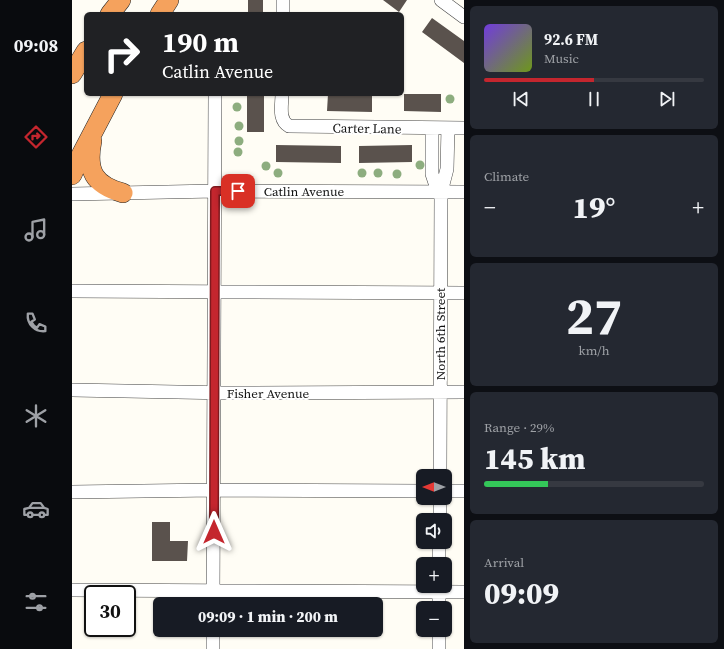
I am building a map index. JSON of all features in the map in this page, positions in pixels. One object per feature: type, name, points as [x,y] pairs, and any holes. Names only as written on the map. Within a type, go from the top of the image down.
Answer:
[{"type":"highway","points":[[112,12],[121,0]]},
{"type":"highway","points":[[161,12],[169,0]]},
{"type":"highway","points":[[72,74],[84,54]]},
{"type":"highway","points":[[72,175],[112,96]]},
{"type":"highway","points":[[96,125],[90,147],[91,170],[98,182],[112,190],[123,193]]},
{"type":"street","points":[[283,0],[283,12]]},
{"type":"street","points":[[441,0],[464,17]]},
{"type":"street","points":[[213,597],[215,96]]},
{"type":"street","name":"Carter Lane","points":[[282,96],[282,117],[286,124],[293,126],[464,128]]},
{"type":"street","name":"North 6th Street","points":[[432,128],[432,174],[435,183],[441,192]]},
{"type":"street","name":"North 6th Street","points":[[440,469],[441,192],[447,169],[448,128]]},
{"type":"street","name":"Catlin Avenue","points":[[72,194],[215,191],[464,192]]},
{"type":"street","points":[[72,291],[215,293],[464,293]]},
{"type":"street","name":"Fisher Avenue","points":[[72,390],[214,393],[464,392]]},
{"type":"street","points":[[72,492],[214,490],[416,491]]},
{"type":"street","points":[[452,491],[464,491]]},
{"type":"street","points":[[72,590],[416,589]]},
{"type":"street","points":[[452,591],[464,592]]},
{"type":"street","points":[[213,637],[213,649]]},
{"type":"street","points":[[439,637],[439,649]]},
{"type":"building","points":[[248,0],[263,0],[263,12],[248,12]]},
{"type":"building","points":[[383,0],[407,0],[399,12]]},
{"type":"building","points":[[432,18],[464,41],[464,63],[422,32]]},
{"type":"building","points":[[404,94],[441,94],[441,112],[404,111]]},
{"type":"building","points":[[247,96],[264,96],[264,132],[247,132]]},
{"type":"building","points":[[328,96],[372,96],[372,112],[327,111]]},
{"type":"building","points":[[276,145],[341,146],[341,163],[276,162]]},
{"type":"building","points":[[412,145],[412,162],[359,163],[359,146]]},
{"type":"building","points":[[152,522],[170,522],[170,541],[188,541],[187,561],[152,561]]},
{"type":"route","points":[[214,532],[215,191],[238,191]]}]
